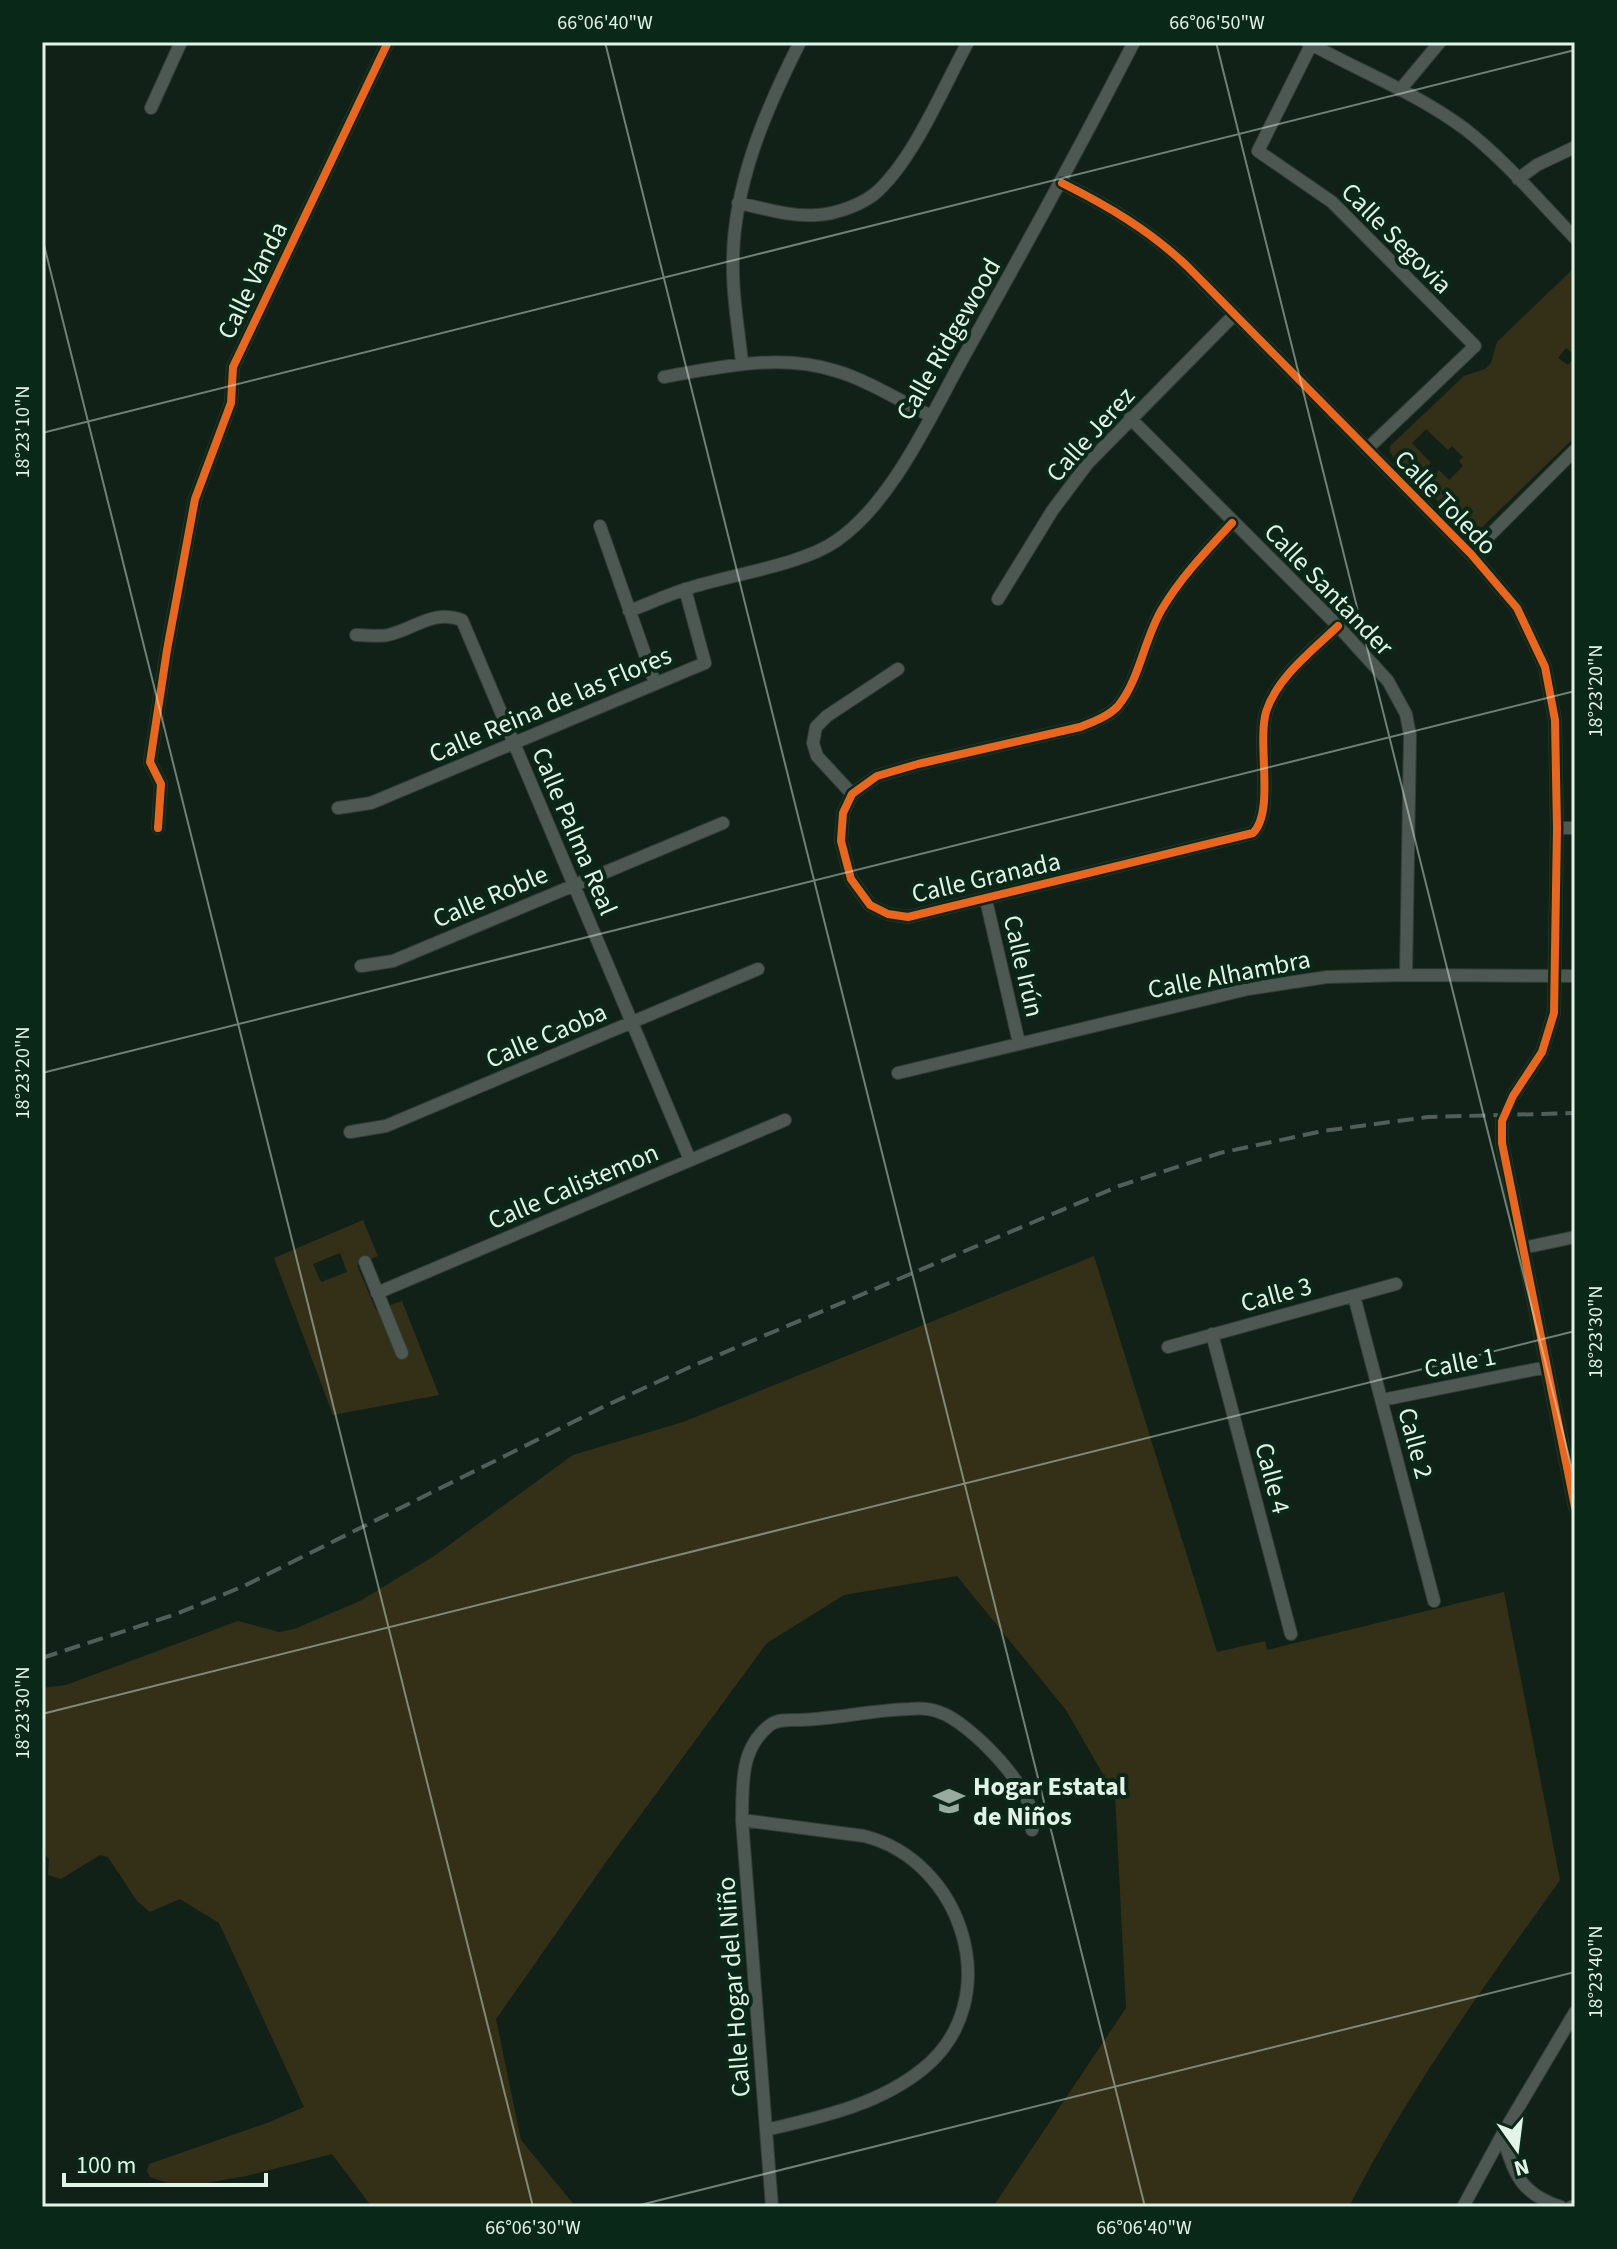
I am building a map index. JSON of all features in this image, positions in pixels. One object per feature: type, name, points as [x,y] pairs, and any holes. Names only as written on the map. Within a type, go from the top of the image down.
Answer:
[{"type":"street","points":[[151,108],[181,42]]},
{"type":"street","name":"Calle Vanda","points":[[158,828],[161,784],[150,762],[167,650],[195,499],[231,403],[233,367],[388,42]]},
{"type":"street","points":[[742,363],[733,270],[738,203],[769,102],[800,42]]},
{"type":"street","points":[[738,203],[794,215],[815,215],[849,207],[877,193],[901,166],[968,42]]},
{"type":"street","name":"Calle Ridgewood","points":[[685,589],[796,558],[833,543],[867,517],[931,416],[1062,183],[1134,42]]},
{"type":"street","points":[[1400,90],[1440,42]]},
{"type":"street","points":[[1309,43],[1400,90],[1464,129],[1575,238]]},
{"type":"street","name":"Calle Segovia","points":[[1309,43],[1258,151],[1332,202],[1475,346],[1367,449]]},
{"type":"street","points":[[1518,179],[1537,165],[1575,147]]},
{"type":"street","name":"Calle Toledo","points":[[1062,183],[1104,203],[1151,234],[1235,314],[1471,554],[1517,608],[1545,667],[1555,720],[1557,828],[1554,1013],[1542,1052],[1513,1096]]},
{"type":"street","name":"Calle Jerez","points":[[998,599],[1052,511],[1088,463],[1235,314]]},
{"type":"street","points":[[664,377],[742,363],[787,362],[836,371],[931,416]]},
{"type":"street","name":"Calle Santander","points":[[1130,418],[1338,626],[1396,694],[1406,714],[1410,735],[1406,975]]},
{"type":"street","points":[[1471,554],[1575,450]]},
{"type":"street","points":[[898,669],[827,716],[816,727],[813,743],[817,756],[852,794],[877,776],[1080,727],[1100,719],[1117,707],[1162,608],[1181,580],[1232,523]]},
{"type":"street","points":[[600,526],[655,683]]},
{"type":"street","points":[[629,611],[685,589]]},
{"type":"street","name":"Calle Reina de las Flores","points":[[338,808],[371,803],[705,663],[685,589]]},
{"type":"street","name":"Calle Palma Real","points":[[356,635],[388,635],[437,616],[462,620],[690,1160]]},
{"type":"street","name":"Calle Granada","points":[[852,794],[843,813],[841,841],[851,879],[870,905],[888,914],[908,917],[1253,833],[1263,811],[1262,737],[1266,712],[1281,685],[1338,626]]},
{"type":"street","name":"Calle Roble","points":[[361,966],[393,961],[723,823]]},
{"type":"street","points":[[1557,828],[1575,828]]},
{"type":"street","name":"Calle Irún","points":[[986,900],[1019,1043]]},
{"type":"street","name":"Calle Caoba","points":[[350,1132],[386,1126],[758,969]]},
{"type":"street","name":"Calle Alhambra","points":[[898,1073],[1248,989],[1327,977],[1575,976]]},
{"type":"street","name":"Calle Calistemon","points":[[377,1293],[785,1120]]},
{"type":"street","points":[[1502,1121],[1502,1143],[1575,1507]]},
{"type":"street","points":[[1523,1248],[1575,1237]]},
{"type":"street","points":[[365,1262],[402,1353]]},
{"type":"street","name":"Calle 3","points":[[1168,1347],[1396,1284]]},
{"type":"street","name":"Calle 2","points":[[1354,1296],[1434,1601]]},
{"type":"street","name":"Calle 4","points":[[1212,1334],[1291,1634]]},
{"type":"street","name":"Calle 1","points":[[1382,1400],[1547,1367]]},
{"type":"street","name":"Calle Hogar del Niño","points":[[772,2207],[742,1820],[743,1763],[754,1742],[771,1724],[780,1720],[827,1719],[923,1708],[942,1712],[993,1751],[1031,1806],[1035,1822],[1032,1830]]},
{"type":"street","points":[[742,1820],[879,1839],[919,1865],[944,1892],[958,1916],[966,1951],[968,1982],[964,2014],[949,2042],[926,2067],[880,2096],[850,2109],[766,2130]]},
{"type":"street","points":[[1463,2207],[1575,2012]]},
{"type":"street","points":[[1502,2135],[1513,2168],[1527,2191],[1540,2200],[1561,2207]]},
{"type":"shaded area","points":[[1575,267],[1575,355],[1566,348],[1558,358],[1568,365],[1575,357],[1575,437],[1476,533],[1469,532],[1394,458],[1390,446],[1464,376],[1485,369],[1491,363],[1497,342]],"holes":[[[1426,429],[1448,450],[1452,446],[1463,457],[1459,461],[1463,466],[1449,480],[1439,470],[1435,474],[1428,466],[1431,463],[1412,443]]]},
{"type":"shaded area","points":[[363,1220],[378,1256],[357,1265],[376,1310],[402,1301],[439,1395],[333,1415],[274,1258]],"holes":[[[340,1253],[347,1272],[321,1282],[313,1264]]]},
{"type":"shaded area","points":[[1094,1256],[1217,1652],[1265,1641],[1267,1650],[1504,1592],[1560,1880],[1421,2081],[1349,2207],[993,2207],[1126,2008],[1115,1795],[1066,1710],[957,1576],[844,1595],[767,1643],[611,1855],[496,2019],[521,2140],[576,2207],[372,2207],[332,2154],[246,2176],[189,2186],[150,2177],[147,2171],[149,2164],[304,2107],[219,1923],[180,1899],[150,1912],[137,1901],[108,1857],[100,1855],[61,1879],[48,1875],[49,1859],[42,1851],[42,1688],[66,1685],[238,1621],[279,1632],[294,1629],[360,1601],[434,1556],[573,1455],[683,1422]]},
{"type":"tunnel","points":[[1502,1121],[1513,1096]]},
{"type":"railway","points":[[42,1658],[176,1614],[244,1586],[605,1406],[690,1367],[1119,1186],[1220,1153],[1323,1131],[1428,1117],[1575,1113]]},
{"type":"cycle path","points":[[158,828],[161,784],[150,762],[167,650],[195,499],[231,403],[233,367],[388,42]]},
{"type":"cycle path","points":[[1062,183],[1128,220],[1187,266],[1471,554],[1517,608],[1545,667],[1555,720],[1554,1013],[1542,1052],[1513,1096],[1502,1121],[1502,1143],[1575,1507]]},
{"type":"cycle path","points":[[1232,523],[1169,597],[1156,621],[1132,684],[1110,713],[1080,727],[877,776],[852,794],[843,813],[841,841],[851,879],[870,905],[888,914],[908,917],[1253,833],[1260,823],[1263,809],[1264,725],[1271,699],[1297,665],[1338,626]]},
{"type":"place","name":"Hogar Estatal de Niños","points":[[949,1801]]}]
